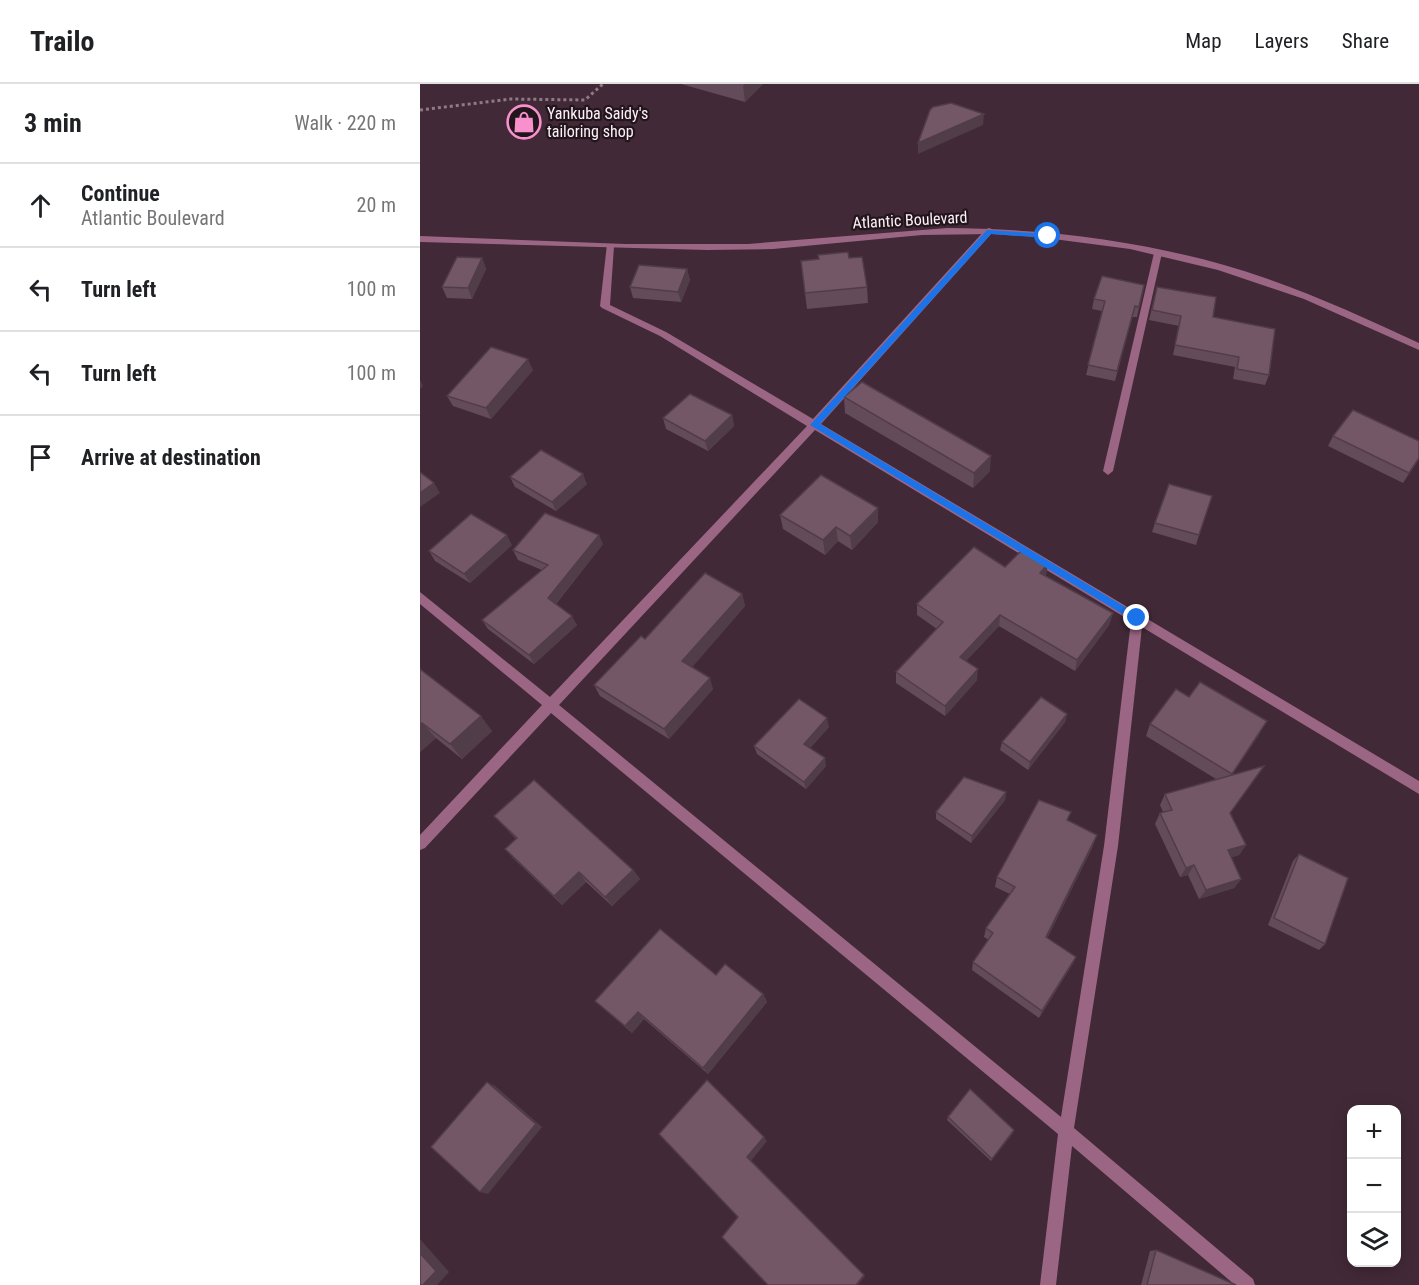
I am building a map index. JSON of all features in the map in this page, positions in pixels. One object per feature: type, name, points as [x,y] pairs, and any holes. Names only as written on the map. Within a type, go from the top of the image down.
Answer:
[{"type":"street","name":"Atlantic Boulevard","points":[[420,239],[610,246],[749,247],[917,232],[989,231],[1094,242],[1158,253],[1257,279],[1305,296],[1419,348]]},
{"type":"street","points":[[420,844],[814,425],[989,231]]},
{"type":"street","points":[[610,246],[604,306],[663,334],[1419,788]]},
{"type":"street","points":[[1108,471],[1158,253]]},
{"type":"street","points":[[420,597],[1066,1131],[1247,1285]]},
{"type":"street","points":[[1048,1285],[1066,1131],[1111,846],[1137,618]]},
{"type":"path","points":[[420,110],[511,99],[585,100],[603,84]]},
{"type":"building","points":[[951,103],[984,114],[918,143],[930,110],[933,107]]},
{"type":"building","points":[[848,252],[849,258],[862,257],[867,287],[805,293],[801,261],[819,259],[818,255]]},
{"type":"building","points":[[457,257],[482,258],[468,288],[442,287]]},
{"type":"building","points":[[639,265],[687,269],[678,292],[630,287]]},
{"type":"building","points":[[1102,276],[1144,285],[1139,307],[1135,306],[1117,371],[1088,365],[1105,301],[1094,299]]},
{"type":"building","points":[[1157,287],[1216,297],[1213,317],[1275,329],[1269,375],[1237,369],[1239,357],[1175,345],[1181,316],[1152,310]]},
{"type":"building","points":[[491,347],[528,359],[486,408],[447,396]]},
{"type":"building","points":[[862,382],[991,456],[974,473],[844,397]]},
{"type":"building","points":[[690,394],[732,415],[705,441],[663,418]]},
{"type":"building","points":[[1353,410],[1419,441],[1419,458],[1409,473],[1333,436]]},
{"type":"building","points":[[541,450],[583,474],[552,502],[510,477]]},
{"type":"building","points":[[420,472],[434,483],[420,493]]},
{"type":"building","points":[[821,475],[878,508],[850,536],[836,527],[823,540],[780,515]]},
{"type":"building","points":[[1169,484],[1212,496],[1199,535],[1155,523]]},
{"type":"building","points":[[545,513],[599,535],[548,598],[572,616],[529,655],[482,620],[548,565],[513,550]]},
{"type":"building","points":[[471,514],[507,535],[464,574],[429,551]]},
{"type":"building","points":[[974,547],[1005,567],[1024,548],[1048,564],[1040,573],[1113,613],[1077,660],[1000,615],[960,657],[978,669],[945,706],[896,672],[943,622],[917,604]]},
{"type":"building","points":[[705,573],[742,594],[682,661],[710,678],[664,729],[594,685],[641,636],[645,639]]},
{"type":"building","points":[[420,669],[481,716],[450,744],[422,723],[420,725]]},
{"type":"building","points":[[1200,682],[1267,721],[1232,774],[1150,724],[1176,689],[1189,697]]},
{"type":"building","points":[[1041,697],[1067,714],[1030,762],[1002,742]]},
{"type":"building","points":[[799,699],[827,718],[804,744],[825,758],[804,782],[754,746]]},
{"type":"building","points":[[1264,766],[1230,813],[1246,845],[1228,850],[1241,879],[1206,890],[1194,865],[1186,868],[1160,813],[1172,810],[1165,794]]},
{"type":"building","points":[[964,777],[1006,792],[972,836],[936,812]]},
{"type":"building","points":[[534,780],[633,870],[605,897],[579,872],[554,896],[505,849],[517,838],[494,816]]},
{"type":"building","points":[[1039,800],[1071,812],[1067,820],[1097,835],[1046,937],[1076,957],[1042,1011],[973,962],[993,933],[986,928],[1015,887],[997,877]]},
{"type":"building","points":[[1299,854],[1348,878],[1325,944],[1274,918]]},
{"type":"building","points":[[660,929],[716,975],[725,964],[763,994],[703,1068],[638,1012],[625,1026],[595,1001]]},
{"type":"building","points":[[707,1080],[764,1137],[747,1157],[864,1275],[856,1285],[768,1285],[722,1237],[738,1217],[659,1134]]},
{"type":"building","points":[[487,1082],[536,1124],[480,1192],[431,1147]]},
{"type":"building","points":[[970,1089],[1014,1130],[992,1159],[948,1117]]},
{"type":"building","points":[[1156,1250],[1236,1285],[1147,1285]]},
{"type":"building","points":[[420,1253],[436,1271],[423,1285],[420,1285]]},
{"type":"place","name":"Yankuba Saidy's tailoring shop","points":[[524,122]]},
{"type":"route","points":[[1048,236],[989,231],[814,425],[1137,618]]}]
